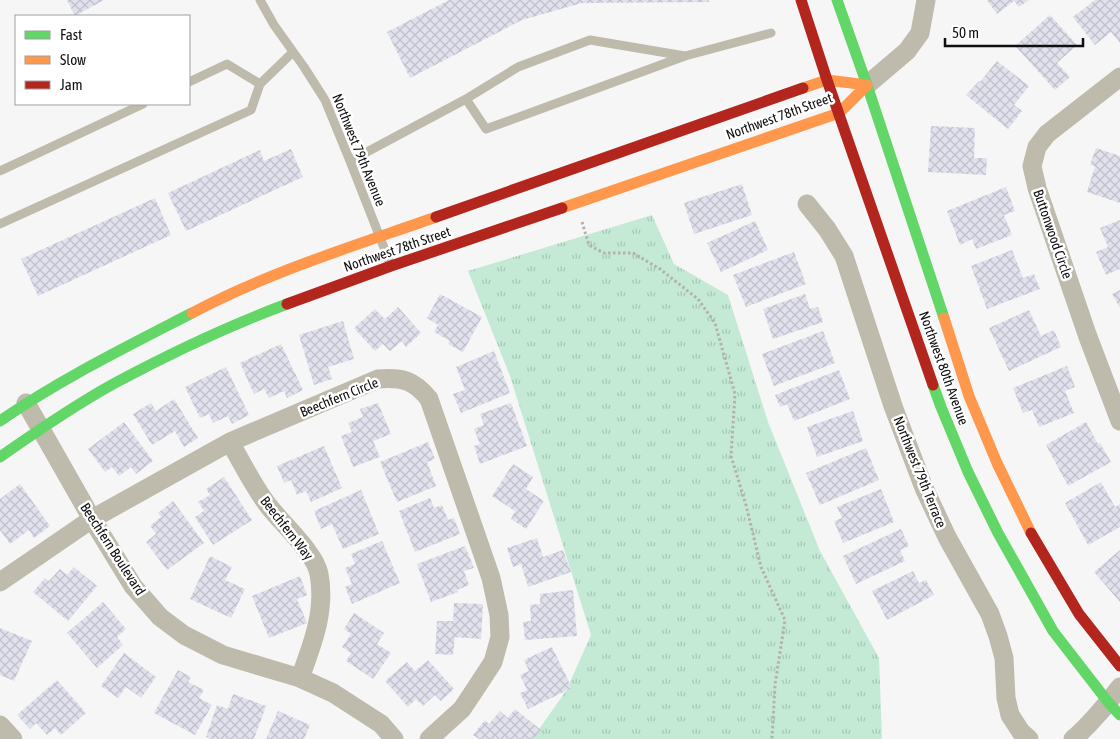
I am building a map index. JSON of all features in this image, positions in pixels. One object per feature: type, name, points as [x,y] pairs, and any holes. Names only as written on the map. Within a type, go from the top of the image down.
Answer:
[{"type":"street","name":"Northwest 80th Avenue","points":[[801,0],[941,407],[968,472],[998,533],[1053,631],[1114,709]]},
{"type":"street","name":"Northwest 80th Avenue","points":[[837,0],[867,85],[969,396],[997,464],[1035,540],[1079,614],[1120,666]]},
{"type":"street","points":[[867,85],[907,51],[920,33],[926,0]]},
{"type":"street","name":"Buttonwood Circle","points":[[1120,77],[1047,134],[1038,147],[1032,166],[1036,188],[1084,328],[1120,421]]},
{"type":"street","name":"Northwest 78th Street","points":[[0,421],[76,373],[214,300],[288,270],[827,80],[867,85]]},
{"type":"street","name":"Northwest 78th Street","points":[[0,457],[114,384],[204,338],[390,266],[839,112],[867,85]]},
{"type":"street","name":"Northwest 79th Terrace","points":[[807,204],[827,229],[844,256],[893,406],[924,488],[947,537],[993,621],[1004,658],[1006,698],[1010,715],[1021,732],[1029,739]]},
{"type":"street","name":"Beechfern Circle","points":[[0,582],[92,519],[230,442],[378,379],[393,378],[407,381],[420,388],[429,399],[492,578],[499,615],[500,637],[493,662],[462,710],[429,739]]},
{"type":"street","name":"Beechfern Boulevard","points":[[26,404],[133,586],[160,617],[184,635],[223,655],[300,678],[333,693],[381,724],[394,739]]},
{"type":"street","name":"Beechfern Way","points":[[230,442],[254,486],[310,554],[319,573],[321,596],[319,620],[314,641],[300,678]]},
{"type":"street","points":[[1073,739],[1114,709],[1120,687]]},
{"type":"street","points":[[0,725],[13,739]]},
{"type":"lane","name":"Northwest 79th Avenue","points":[[260,0],[274,25],[325,100],[390,266]]},
{"type":"lane","points":[[466,99],[486,129],[685,56],[771,33]]},
{"type":"lane","points":[[350,161],[466,99],[518,67],[590,40],[685,56]]},
{"type":"lane","points":[[0,224],[251,110],[260,84],[293,52]]},
{"type":"lane","points":[[190,82],[227,64],[260,84]]},
{"type":"lane","points":[[0,171],[141,105]]},
{"type":"path","points":[[576,202],[590,245],[604,253],[633,253],[660,269],[698,299],[715,323],[735,394],[731,456],[746,505],[761,567],[785,620],[775,685],[772,739]]},
{"type":"green space","points":[[652,215],[674,264],[728,295],[768,422],[820,551],[879,658],[882,739],[532,739],[566,691],[591,635],[510,376],[468,271]]},
{"type":"building","points":[[67,0],[104,0],[77,15],[74,15]]},
{"type":"building","points":[[449,0],[709,0],[709,2],[582,3],[522,20],[410,78],[387,32]]},
{"type":"building","points":[[987,0],[1029,0],[1019,7],[1014,1],[997,14]]},
{"type":"building","points":[[1095,0],[1120,0],[1120,43],[1111,32],[1095,45],[1073,17]]},
{"type":"building","points":[[1050,15],[1077,45],[1057,63],[1070,77],[1055,90],[1015,46]]},
{"type":"building","points":[[997,61],[1029,86],[1014,105],[1022,111],[1008,129],[966,95],[980,82]]},
{"type":"building","points":[[931,126],[975,128],[974,158],[987,158],[986,175],[928,172]]},
{"type":"building","points":[[1096,148],[1120,156],[1120,203],[1087,192],[1095,166],[1090,165]]},
{"type":"building","points":[[291,149],[303,177],[186,231],[168,193],[260,150],[264,161]]},
{"type":"building","points":[[742,184],[752,215],[694,234],[684,203]]},
{"type":"building","points":[[1006,187],[1015,211],[1004,215],[1012,235],[976,249],[972,239],[960,245],[947,211]]},
{"type":"building","points":[[155,198],[171,235],[38,296],[21,259]]},
{"type":"building","points":[[1120,220],[1120,269],[1106,275],[1096,252],[1108,247],[1100,228]]},
{"type":"building","points":[[755,221],[768,250],[721,272],[707,243]]},
{"type":"building","points":[[1012,250],[1023,278],[1034,274],[1040,289],[987,309],[971,266]]},
{"type":"building","points":[[794,252],[806,284],[746,307],[733,275]]},
{"type":"building","points":[[1120,290],[1120,308],[1112,294]]},
{"type":"building","points":[[440,294],[482,317],[463,352],[448,344],[450,341],[434,332],[438,325],[427,318]]},
{"type":"building","points":[[805,294],[810,309],[818,307],[823,322],[773,339],[763,309]]},
{"type":"building","points":[[398,307],[421,333],[406,347],[402,341],[390,351],[383,344],[375,351],[354,328],[375,309],[385,319]]},
{"type":"building","points":[[1029,310],[1041,336],[1054,330],[1061,347],[1009,371],[989,328]]},
{"type":"building","points":[[343,321],[354,359],[328,367],[332,379],[314,385],[299,335]]},
{"type":"building","points":[[823,331],[835,363],[774,386],[762,354]]},
{"type":"building","points":[[281,344],[303,390],[287,398],[284,391],[269,398],[264,389],[254,394],[240,363]]},
{"type":"building","points":[[494,351],[510,393],[461,413],[453,394],[465,390],[456,367]]},
{"type":"building","points":[[1067,366],[1075,387],[1065,391],[1074,413],[1039,427],[1032,410],[1023,413],[1013,388]]},
{"type":"building","points":[[226,367],[249,415],[232,424],[228,416],[213,423],[209,414],[200,418],[185,387]]},
{"type":"building","points":[[839,370],[850,399],[794,421],[787,404],[780,407],[775,395]]},
{"type":"building","points":[[174,399],[198,438],[184,447],[175,431],[152,445],[133,414],[151,403],[156,411]]},
{"type":"building","points":[[378,403],[391,434],[373,441],[380,457],[353,467],[341,436],[352,432],[348,423],[363,417],[360,409]]},
{"type":"building","points":[[511,403],[527,446],[480,464],[474,446],[480,444],[474,429],[484,425],[480,414]]},
{"type":"building","points":[[853,411],[863,441],[817,457],[807,427]]},
{"type":"building","points":[[124,422],[153,461],[136,474],[131,467],[119,476],[112,467],[105,472],[88,449]]},
{"type":"building","points":[[1086,422],[1111,462],[1068,486],[1046,445]]},
{"type":"building","points":[[428,442],[435,459],[427,462],[436,486],[397,502],[380,462]]},
{"type":"building","points":[[324,446],[342,488],[311,502],[306,491],[297,495],[291,480],[284,483],[277,466]]},
{"type":"building","points":[[866,448],[879,480],[820,505],[806,473]]},
{"type":"building","points":[[513,464],[533,477],[526,489],[544,501],[526,529],[511,519],[515,511],[492,496]]},
{"type":"building","points":[[224,477],[252,520],[213,545],[195,517],[204,511],[198,502],[210,495],[206,489]]},
{"type":"building","points":[[1101,482],[1115,507],[1120,504],[1120,527],[1088,545],[1065,503]]},
{"type":"building","points":[[20,484],[50,526],[34,538],[29,530],[10,544],[0,530],[0,499]]},
{"type":"building","points":[[881,489],[894,522],[843,543],[834,521],[842,518],[837,507]]},
{"type":"building","points":[[361,490],[379,534],[343,549],[332,524],[321,529],[314,511]]},
{"type":"building","points":[[430,498],[434,508],[442,505],[448,520],[454,518],[460,534],[415,552],[399,511]]},
{"type":"building","points":[[173,501],[204,543],[167,570],[146,542],[156,534],[150,526],[161,517],[158,513]]},
{"type":"building","points":[[901,529],[909,546],[900,550],[905,561],[856,584],[843,556]]},
{"type":"building","points":[[537,538],[543,557],[563,550],[571,572],[528,587],[521,564],[513,567],[507,548]]},
{"type":"building","points":[[382,541],[400,583],[352,604],[345,587],[352,584],[345,568],[355,564],[351,554]]},
{"type":"building","points":[[465,546],[474,568],[464,571],[469,585],[457,590],[458,592],[431,602],[417,564]]},
{"type":"building","points":[[1120,550],[1120,602],[1094,572]]},
{"type":"building","points":[[210,556],[232,567],[225,580],[245,589],[231,618],[190,599]]},
{"type":"building","points":[[74,567],[97,586],[68,621],[33,592],[45,578],[49,581],[60,569],[67,575]]},
{"type":"building","points":[[913,571],[919,583],[926,580],[934,595],[887,620],[872,591]]},
{"type":"building","points":[[300,576],[307,595],[297,599],[307,623],[269,638],[252,596]]},
{"type":"building","points":[[573,590],[577,636],[525,640],[523,622],[531,621],[530,605],[540,604],[540,594]]},
{"type":"building","points":[[103,602],[126,629],[117,637],[123,645],[97,668],[67,633]]},
{"type":"building","points":[[454,603],[483,604],[481,639],[455,637],[453,655],[435,654],[437,621],[453,621]]},
{"type":"building","points":[[354,613],[384,633],[377,644],[391,653],[373,679],[346,661],[351,653],[342,647],[351,634],[344,629]]},
{"type":"building","points":[[0,628],[32,641],[14,681],[0,675]]},
{"type":"building","points":[[552,647],[572,688],[528,709],[520,693],[527,690],[520,675],[529,671],[524,660]]},
{"type":"building","points":[[124,653],[156,677],[141,698],[126,687],[118,698],[101,686]]},
{"type":"building","points":[[428,660],[454,689],[441,701],[435,695],[423,706],[416,699],[408,707],[385,681],[407,662],[415,671]]},
{"type":"building","points":[[178,670],[191,677],[188,682],[204,690],[199,698],[212,705],[195,735],[154,713]]},
{"type":"building","points":[[57,680],[86,713],[61,735],[55,728],[47,735],[36,723],[30,729],[17,715]]},
{"type":"building","points":[[233,694],[266,706],[254,739],[212,739],[206,737],[217,705],[228,709]]},
{"type":"building","points":[[515,709],[541,730],[534,739],[479,739],[473,735],[485,720],[489,724],[500,711],[508,718]]},
{"type":"building","points":[[278,711],[310,725],[304,739],[266,739]]},
{"type":"traffic: fast","points":[[837,0],[944,318]]},
{"type":"traffic: fast","points":[[0,457],[56,418],[115,383],[200,340],[287,304]]},
{"type":"traffic: fast","points":[[0,421],[70,377],[192,313]]},
{"type":"traffic: fast","points":[[933,385],[968,472],[998,533],[1053,631],[1120,715]]},
{"type":"traffic: slow","points":[[803,88],[827,80],[867,85]]},
{"type":"traffic: slow","points":[[562,208],[839,113],[867,85]]},
{"type":"traffic: slow","points":[[192,313],[281,272],[436,217]]},
{"type":"traffic: slow","points":[[944,318],[969,396],[997,463],[1031,533]]},
{"type":"traffic: jam","points":[[801,0],[933,385]]},
{"type":"traffic: jam","points":[[436,217],[803,88]]},
{"type":"traffic: jam","points":[[287,304],[391,266],[562,208]]},
{"type":"traffic: jam","points":[[1031,533],[1079,614],[1120,666]]}]
